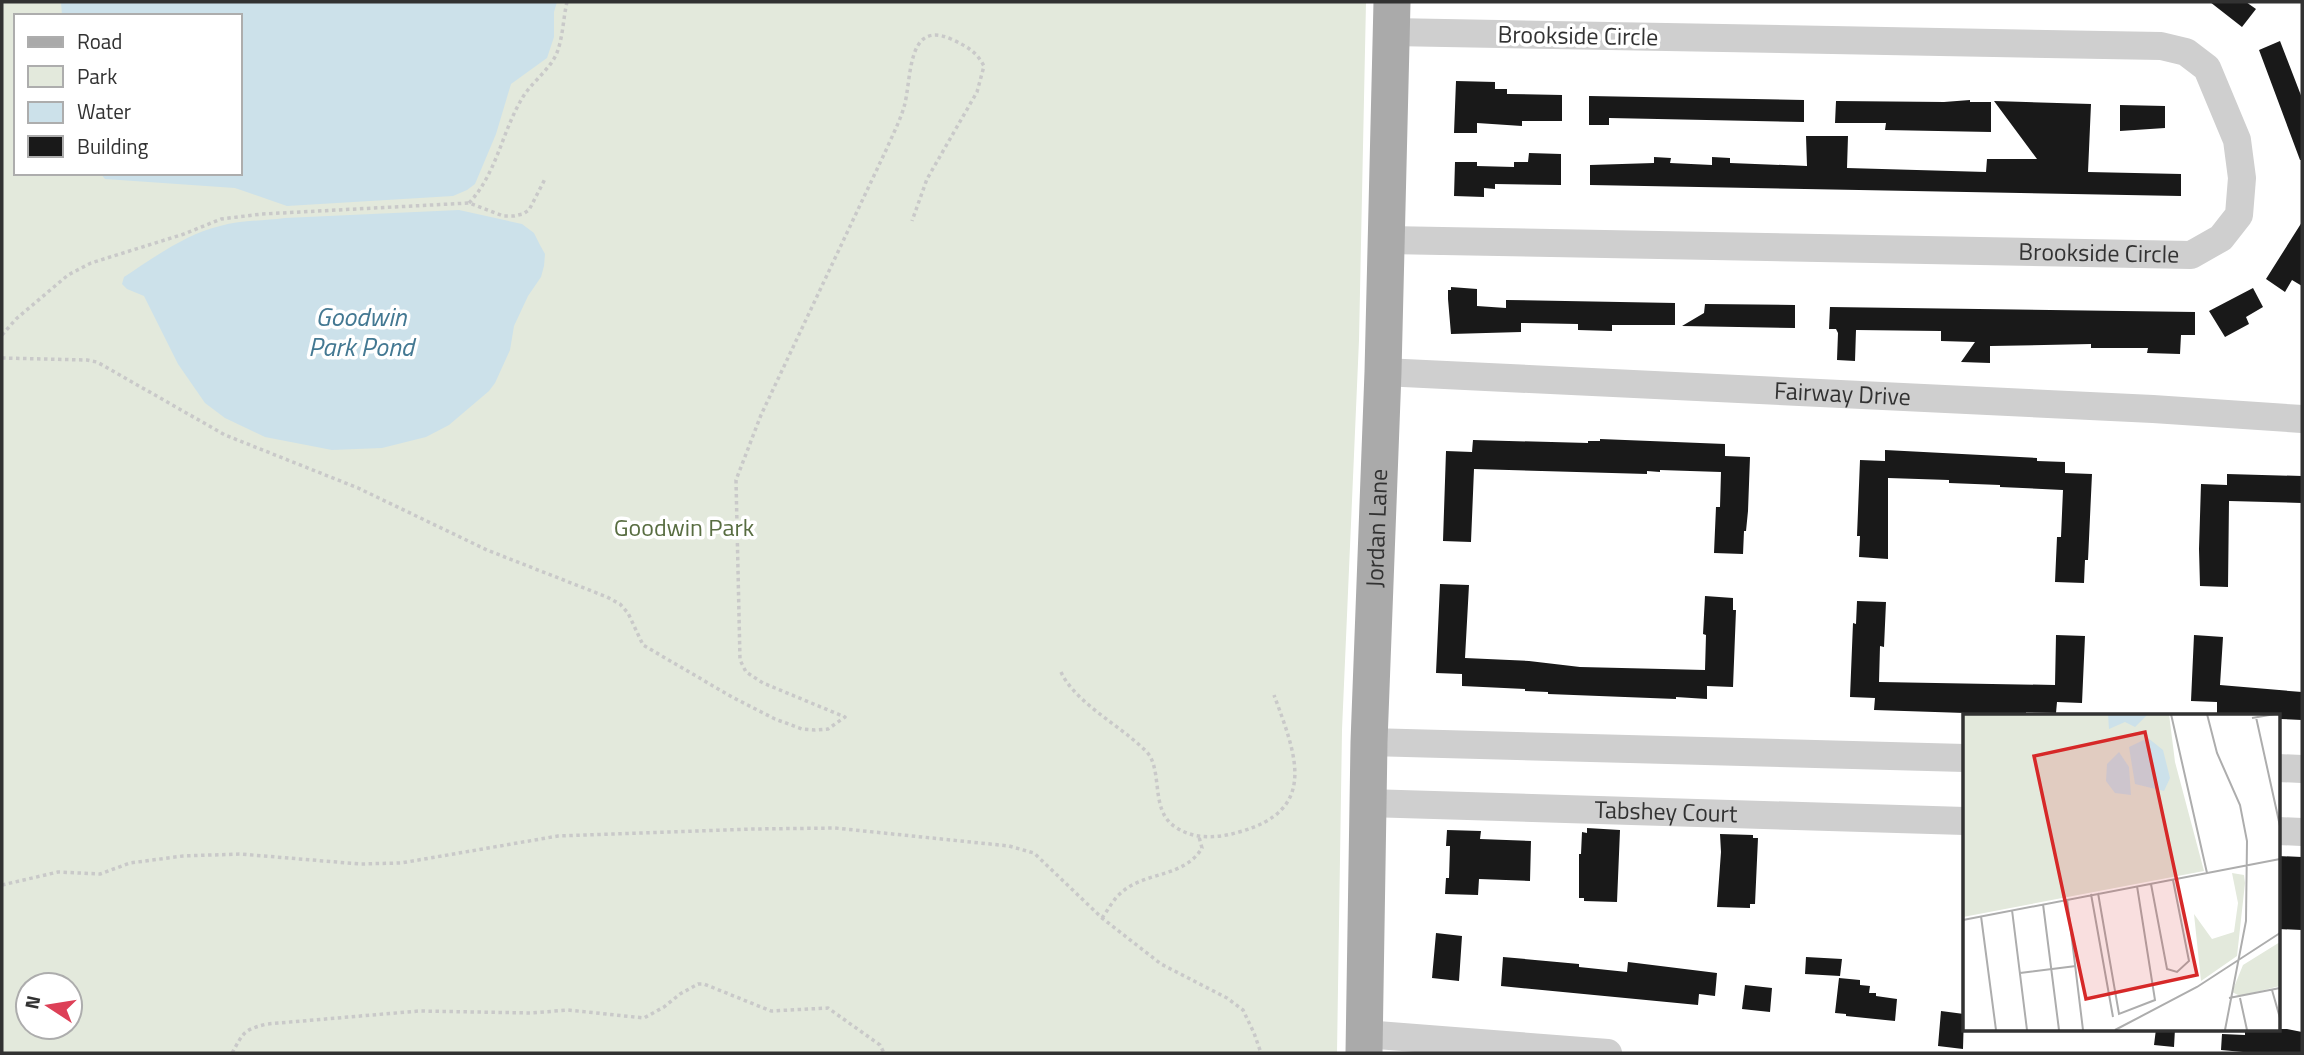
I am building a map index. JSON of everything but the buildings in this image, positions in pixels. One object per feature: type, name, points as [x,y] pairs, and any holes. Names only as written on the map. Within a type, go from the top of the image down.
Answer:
[{"type":"main road","name":"Jordan Lane","points":[[1364,1044],[1367,803],[1383,372],[1392,17]]},
{"type":"street","name":"Brookside Circle","points":[[1387,240],[2191,255],[2221,238],[2239,215],[2242,178],[2236,140],[2207,68],[2186,52],[2161,46],[1392,17]]},
{"type":"street","name":"Fairway Drive","points":[[1383,372],[2153,409],[2302,419]]},
{"type":"street","points":[[1369,742],[1963,758]]},
{"type":"street","points":[[2280,768],[2302,769]]},
{"type":"street","name":"Tabshey Court","points":[[1367,803],[1963,821]]},
{"type":"street","points":[[2280,831],[2302,832]]},
{"type":"street","points":[[1364,1044],[1608,1053]]},
{"type":"path","points":[[469,203],[481,191],[522,97],[556,55],[567,2]]},
{"type":"path","points":[[2,358],[97,362],[225,435],[358,488],[487,550],[607,597],[620,604],[628,613],[643,645],[775,719],[802,730],[828,729],[845,717],[763,683],[747,672],[740,660],[736,480],[761,415],[887,148],[904,107],[917,47],[923,38],[939,34],[968,47],[984,65],[977,92],[927,179],[912,221]]},
{"type":"path","points":[[2,335],[44,295],[79,269],[113,254],[184,234],[221,219],[262,214],[469,203],[503,216],[523,214],[532,206],[545,178]]},
{"type":"path","points":[[1061,672],[1070,687],[1150,757],[1158,798],[1169,822],[1179,830],[1211,838],[1248,830],[1278,815],[1292,796],[1295,783],[1294,757],[1274,695]]},
{"type":"path","points":[[2,885],[58,873],[100,874],[130,863],[183,856],[240,854],[360,864],[401,863],[558,836],[754,829],[835,828],[1023,849],[1034,853],[1102,918],[1161,964],[1227,998],[1242,1010],[1261,1053]]},
{"type":"path","points":[[1102,918],[1122,891],[1186,866],[1202,848],[1198,836]]},
{"type":"path","points":[[232,1053],[248,1028],[392,1012],[531,1013],[568,1010],[644,1018],[698,984],[771,1011],[828,1007],[880,1045],[884,1053]]},
{"type":"green space","name":"Goodwin Park","points":[[2,2],[1366,2],[1359,340],[1342,730],[1337,1053],[2,1053]]},
{"type":"water","points":[[61,2],[557,2],[554,12],[554,37],[547,58],[511,84],[496,134],[475,184],[453,196],[287,206],[235,188],[105,179],[102,175],[242,175],[242,14],[62,14]]},
{"type":"water","name":"Goodwin Park Pond","points":[[459,210],[522,224],[534,233],[545,254],[541,277],[528,296],[514,326],[510,350],[489,391],[449,425],[426,437],[382,448],[332,450],[265,437],[225,418],[205,403],[178,364],[144,296],[122,284],[124,277],[170,247],[207,230],[228,224],[285,218]]}]
